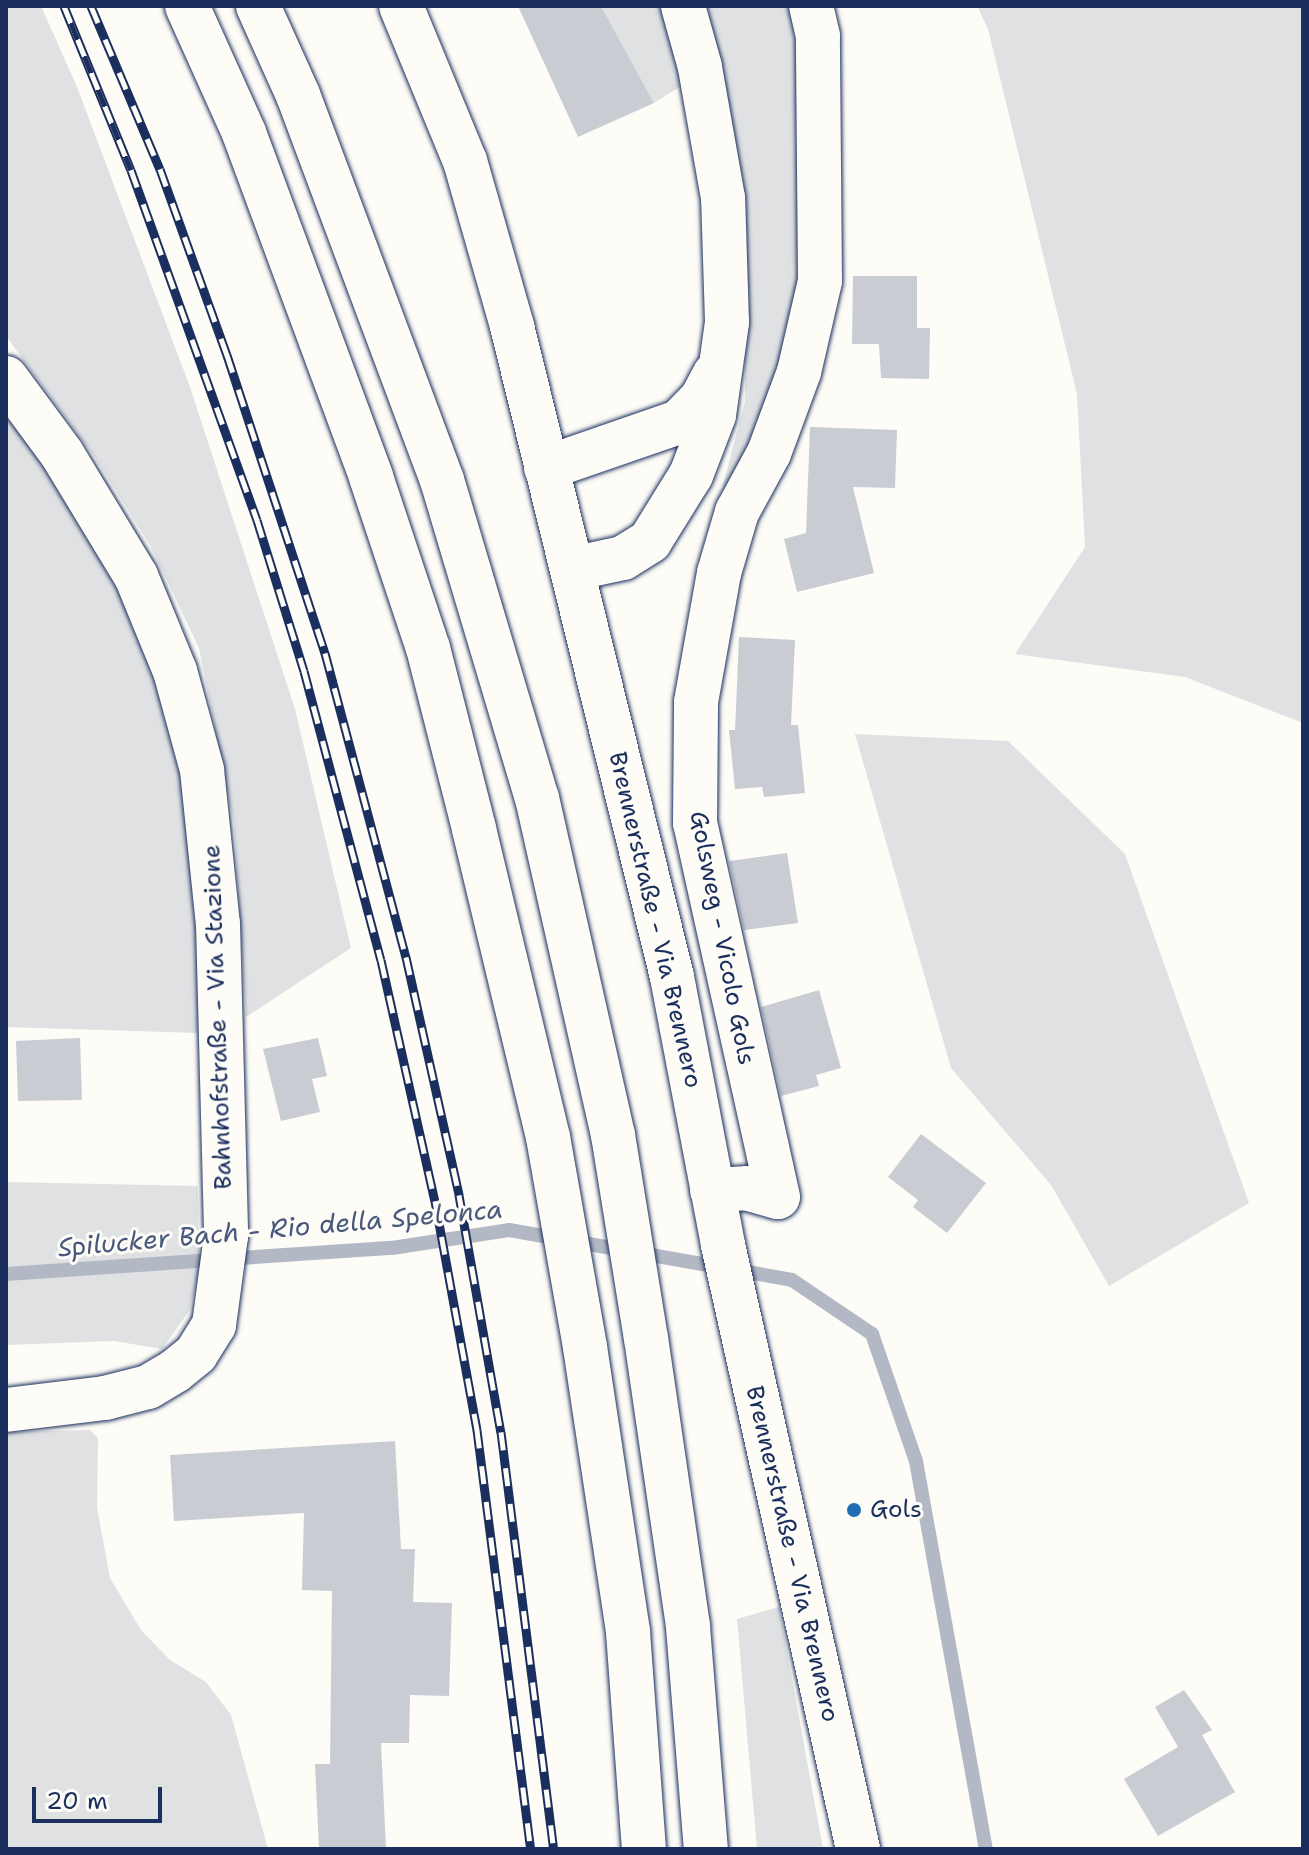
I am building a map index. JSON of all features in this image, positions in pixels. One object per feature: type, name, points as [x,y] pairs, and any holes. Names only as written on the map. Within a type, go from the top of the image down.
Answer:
[{"type":"main road","points":[[187,6],[244,133],[310,306],[428,648],[548,1137],[585,1347],[628,1632],[644,1849]]},
{"type":"main road","points":[[258,6],[304,110],[442,480],[537,798],[613,1135],[646,1338],[688,1627],[706,1849]]},
{"type":"main road","name":"Brennerstraße - Via Brennero","points":[[401,6],[465,161],[572,569],[672,977],[723,1245],[858,1849]]},
{"type":"main road","points":[[572,569],[623,558],[650,541],[691,475],[714,415],[724,358],[728,267],[723,198],[700,67],[683,6]]},
{"type":"main road","name":"Golsweg - Vicolo Gols","points":[[712,1190],[746,1188],[778,1197],[695,823],[696,702],[719,573],[737,512],[769,453],[799,372],[820,281],[818,36],[811,6]]},
{"type":"main road","points":[[546,468],[652,435],[679,422],[702,398],[724,358]]},
{"type":"main road","name":"Bahnhofstraße - Via Stazione","points":[[6,378],[62,454],[136,576],[175,671],[202,770],[218,924],[226,1236],[223,1288],[214,1325],[196,1354],[148,1387],[105,1398],[6,1410]]},
{"type":"shaded area","points":[[6,6],[41,6],[77,87],[190,387],[295,709],[351,948],[246,1017],[234,823],[199,648],[151,547],[96,459],[6,336]]},
{"type":"shaded area","points":[[601,6],[675,6],[694,78],[654,103]]},
{"type":"shaded area","points":[[699,6],[811,6],[822,217],[737,512],[723,485],[745,401],[744,237]]},
{"type":"shaded area","points":[[977,6],[1303,6],[1303,723],[1185,677],[1015,654],[1085,547],[1077,394],[988,29]]},
{"type":"shaded area","points":[[6,410],[86,520],[151,658],[181,765],[198,944],[198,1033],[6,1027]]},
{"type":"shaded area","points":[[855,734],[1008,741],[1125,854],[1249,1203],[1109,1286],[1051,1185],[951,1068]]},
{"type":"shaded area","points":[[6,1182],[198,1186],[199,1273],[189,1311],[162,1349],[114,1341],[6,1345]]},
{"type":"shaded area","points":[[90,1430],[98,1438],[97,1508],[110,1578],[141,1630],[170,1660],[206,1682],[231,1715],[268,1849],[6,1849],[6,1432]]},
{"type":"shaded area","points":[[779,1607],[823,1849],[757,1849],[737,1619]]},
{"type":"building","points":[[518,6],[601,6],[654,103],[578,137]]},
{"type":"building","points":[[853,276],[917,276],[917,328],[930,328],[929,379],[881,378],[879,344],[852,344]]},
{"type":"building","points":[[810,427],[897,430],[895,488],[853,487],[874,573],[797,592],[784,539],[806,533]]},
{"type":"building","points":[[739,637],[795,640],[791,725],[798,725],[805,793],[764,797],[762,787],[735,789],[729,730],[735,730]]},
{"type":"building","points":[[787,853],[798,923],[744,930],[729,861]]},
{"type":"building","points":[[819,990],[841,1068],[816,1075],[819,1086],[781,1096],[761,1007]]},
{"type":"building","points":[[80,1038],[82,1100],[18,1101],[16,1041]]},
{"type":"building","points":[[318,1038],[327,1076],[312,1079],[320,1112],[281,1121],[263,1049]]},
{"type":"building","points":[[921,1134],[986,1183],[947,1233],[913,1207],[918,1200],[888,1177]]},
{"type":"building","points":[[395,1441],[401,1549],[415,1549],[413,1602],[452,1603],[449,1696],[410,1695],[409,1743],[381,1743],[386,1849],[319,1849],[315,1764],[330,1764],[332,1591],[302,1590],[304,1513],[174,1521],[170,1455]]},
{"type":"building","points":[[1184,1690],[1212,1730],[1202,1735],[1235,1792],[1158,1836],[1124,1779],[1178,1747],[1155,1707]]},
{"type":"waterway","name":"Spilucker Bach - Rio della Spelonca","points":[[6,1274],[392,1248],[509,1230],[792,1280],[872,1334],[916,1461],[986,1849]]},
{"type":"railway","points":[[64,6],[131,170],[257,520],[304,671],[381,960],[435,1201],[477,1430],[531,1849]]},
{"type":"railway","points":[[91,6],[160,169],[227,355],[325,653],[406,957],[459,1195],[501,1432],[554,1849]]},
{"type":"place","name":"Gols","points":[[854,1510]]}]
